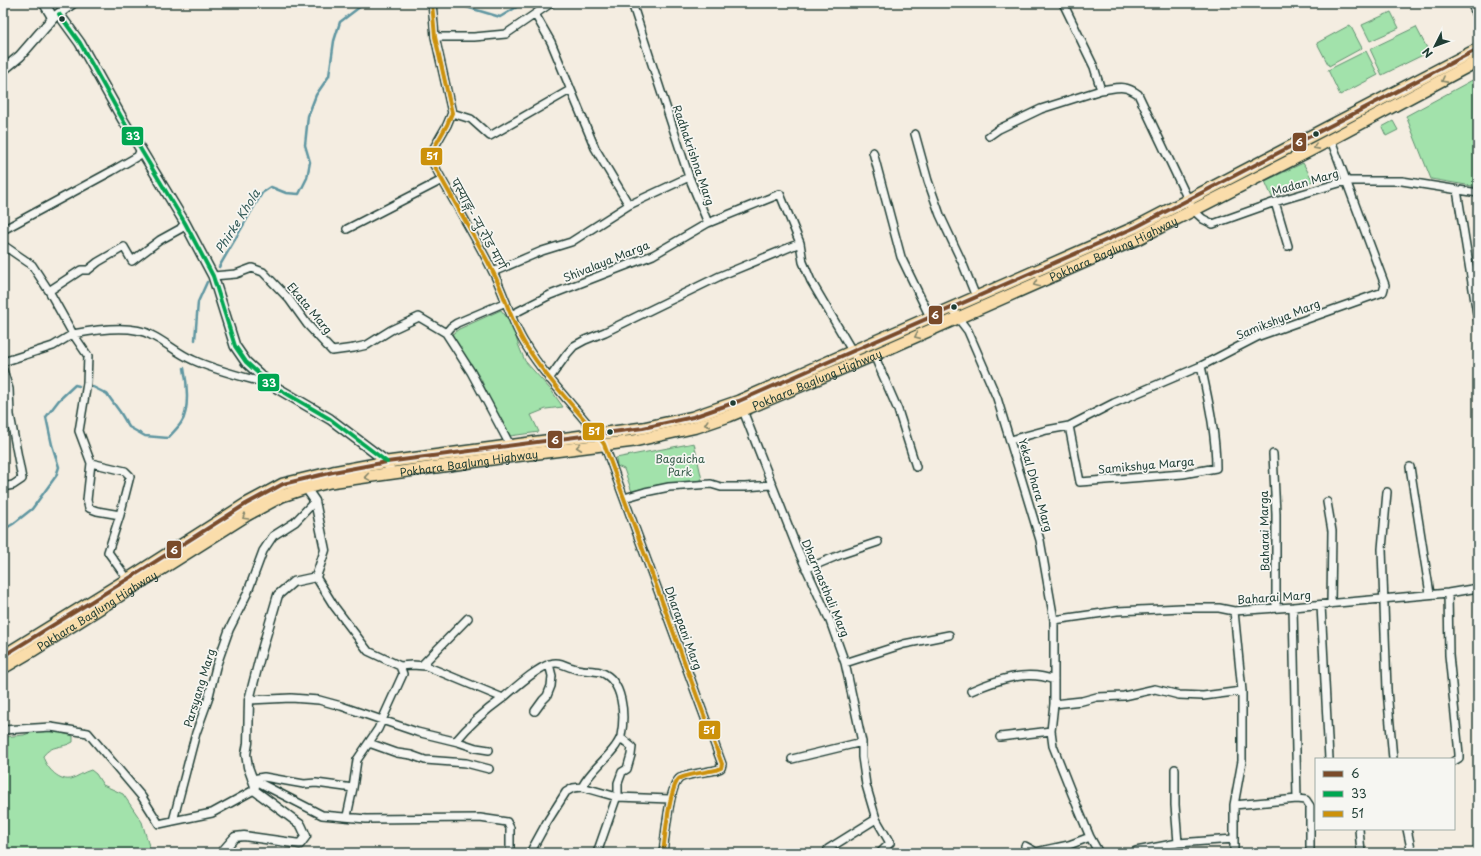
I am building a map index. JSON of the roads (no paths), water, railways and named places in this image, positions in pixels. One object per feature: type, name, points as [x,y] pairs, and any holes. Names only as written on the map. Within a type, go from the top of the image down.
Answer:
[{"type":"highway","name":"Pokhara Baglung Highway","points":[[855,356],[874,355],[955,313],[1132,241],[1191,205],[1478,49]]},
{"type":"highway","name":"Pokhara Baglung Highway","points":[[389,468],[634,441],[697,427],[855,356],[930,317],[955,313],[976,297],[1136,227],[1191,205],[1330,140],[1478,61]]},
{"type":"highway","name":"Pokhara Baglung Highway","points":[[3,668],[32,651],[246,504],[283,484],[305,483],[510,445],[643,428],[741,406]]},
{"type":"highway","name":"Pokhara Baglung Highway","points":[[3,656],[131,583]]},
{"type":"main road","points":[[44,3],[80,43],[140,149],[185,223],[213,276],[235,346],[246,362],[270,384],[330,419],[389,468]]},
{"type":"main road","points":[[3,70],[20,56],[56,16],[73,3]]},
{"type":"street","points":[[432,3],[434,37],[452,113],[471,119],[490,136],[570,90]]},
{"type":"street","points":[[434,37],[474,37],[506,34],[552,3]]},
{"type":"street","name":"Radhakrishna Marg","points":[[632,3],[689,177],[708,223],[780,194],[800,243],[803,262],[811,281],[855,356]]},
{"type":"street","points":[[1063,3],[1094,67],[1101,90]]},
{"type":"street","points":[[1471,3],[1478,17]]},
{"type":"street","points":[[535,14],[551,42],[595,148],[629,205]]},
{"type":"street","points":[[989,136],[998,129],[1041,109],[1101,90],[1123,87],[1132,90],[1138,94],[1191,205]]},
{"type":"street","name":"पस्याङ्ग- न्यु रोड मार्ग","points":[[452,113],[431,153],[434,165],[493,272],[524,343],[549,379],[596,434]]},
{"type":"street","points":[[915,134],[928,181],[940,215],[962,262],[976,297]]},
{"type":"street","name":"Samikshya Marg","points":[[1011,440],[1069,426],[1114,403],[1201,366],[1259,336],[1383,292],[1385,285],[1330,140]]},
{"type":"street","points":[[3,230],[138,156],[140,149]]},
{"type":"street","points":[[873,152],[901,257],[930,317]]},
{"type":"street","points":[[493,272],[542,251],[572,242],[629,205],[689,177]]},
{"type":"street","points":[[347,229],[442,180]]},
{"type":"street","name":"Madan Marg","points":[[1191,205],[1203,220],[1213,224],[1275,202],[1346,181],[1402,181],[1478,193]]},
{"type":"street","points":[[1457,190],[1478,320]]},
{"type":"street","points":[[1275,202],[1288,246]]},
{"type":"street","points":[[49,291],[81,270],[88,270],[98,262],[124,247],[132,261],[160,240],[180,229],[185,223]]},
{"type":"street","name":"Shivalaya Marga","points":[[511,315],[550,295],[653,255],[708,223]]},
{"type":"street","points":[[549,379],[574,346],[585,340],[720,276],[800,243]]},
{"type":"street","points":[[3,244],[32,265],[49,291],[73,334],[88,356],[87,383],[79,431],[91,463],[87,500],[90,508],[97,511],[120,515]]},
{"type":"street","name":"Ekata Marg","points":[[213,276],[236,274],[252,268],[263,272],[289,299],[307,324],[332,351],[367,345],[391,330],[419,317],[446,333],[471,372],[510,445]]},
{"type":"street","points":[[446,333],[451,327],[506,302]]},
{"type":"street","name":"Yekal Dhara Marg","points":[[955,313],[968,331],[997,398],[1011,440],[1040,540],[1054,620],[1054,704],[1051,731],[1053,746],[1090,837],[1099,853]]},
{"type":"street","points":[[3,362],[53,346],[73,334],[109,329],[132,330],[150,334],[192,360],[219,370],[270,384]]},
{"type":"street","points":[[874,355],[898,410],[916,467]]},
{"type":"street","name":"Samikshya Marga","points":[[1069,426],[1080,482],[1183,474],[1216,468],[1216,449],[1201,366]]},
{"type":"street","points":[[3,370],[9,388],[10,415],[22,479],[13,485],[3,487]]},
{"type":"street","name":"Dharmasthali Marg","points":[[741,406],[771,485],[806,569],[830,621],[845,663],[862,742],[863,771],[876,819],[890,843],[880,853]]},
{"type":"street","name":"Dharapani Marg","points":[[596,434],[604,444],[722,764],[721,768],[681,778],[675,783],[670,799],[664,853]]},
{"type":"street","name":"Baharai Marga","points":[[1273,454],[1276,514],[1276,608]]},
{"type":"street","points":[[91,463],[124,471],[130,476],[120,515],[108,552],[131,583]]},
{"type":"street","points":[[1410,467],[1430,594]]},
{"type":"street","points":[[305,483],[315,501],[325,550],[316,576]]},
{"type":"street","points":[[624,498],[669,487],[711,484],[721,487],[771,485]]},
{"type":"street","points":[[1387,492],[1382,549],[1387,690],[1393,758]]},
{"type":"street","name":"Parsyang Marg","points":[[173,821],[196,733],[208,700],[216,667],[229,630],[247,594],[263,551],[273,536],[295,522],[315,501]]},
{"type":"street","points":[[1327,502],[1332,531],[1331,604]]},
{"type":"street","points":[[806,569],[842,554],[878,542]]},
{"type":"street","points":[[316,576],[334,606],[368,651],[400,666],[426,666],[503,698]]},
{"type":"street","points":[[254,790],[255,786],[248,767],[246,754],[248,743],[249,700],[261,653],[278,595],[292,582],[316,576]]},
{"type":"street","name":"Baharai Marg","points":[[1054,620],[1117,612],[1182,608],[1219,608],[1234,611],[1321,605],[1448,593],[1478,588]]},
{"type":"street","points":[[1448,593],[1449,655],[1459,754],[1459,758],[1455,760]]},
{"type":"street","points":[[1321,605],[1328,758]]},
{"type":"street","points":[[1293,607],[1298,799]]},
{"type":"street","points":[[1234,611],[1242,691],[1242,761],[1234,805],[1234,853]]},
{"type":"street","points":[[422,665],[468,618]]},
{"type":"street","points":[[845,663],[904,644],[949,635]]},
{"type":"street","points":[[456,741],[464,730],[526,678],[550,664],[561,663],[573,669],[602,673],[615,682],[620,694],[622,709],[621,738],[607,758],[586,779],[582,787]]},
{"type":"street","points":[[535,710],[547,696],[551,686],[552,676],[550,664]]},
{"type":"street","points":[[347,816],[357,760],[383,720],[402,674],[400,666]]},
{"type":"street","points":[[971,691],[1006,678],[1027,675],[1039,676],[1054,680]]},
{"type":"street","points":[[1054,704],[1082,701],[1097,697],[1124,696],[1155,689],[1179,694],[1204,696],[1242,691]]},
{"type":"street","points":[[249,700],[290,698],[318,700],[341,706],[417,732],[456,741],[476,748],[489,750]]},
{"type":"street","points":[[3,730],[51,727],[88,733],[142,797],[159,824],[212,813],[254,790]]},
{"type":"street","points":[[1000,737],[1051,731]]},
{"type":"street","points":[[597,853],[617,797],[618,783],[622,772],[627,769],[632,750],[632,747],[621,738]]},
{"type":"street","points":[[792,759],[862,742]]},
{"type":"street","points":[[368,743],[397,753],[411,755],[425,760],[466,763],[489,769]]},
{"type":"street","points":[[1175,769],[1175,805],[1178,843]]},
{"type":"street","points":[[252,779],[264,777],[304,784],[316,783],[353,788]]},
{"type":"street","points":[[252,779],[322,815],[347,816],[366,819],[480,818],[507,822],[510,828],[510,853]]},
{"type":"street","points":[[530,853],[566,792],[573,788],[582,787],[617,797],[670,799]]},
{"type":"street","points":[[221,853],[235,838],[244,836],[300,844],[306,836],[301,825],[254,790]]},
{"type":"street","points":[[1234,805],[1298,799],[1306,800],[1310,806],[1310,853]]},
{"type":"street","points":[[828,849],[876,819]]},
{"type":"street","points":[[1359,830],[1361,853]]},
{"type":"street","points":[[1407,830],[1412,853]]},
{"type":"street","points":[[1025,846],[1036,852],[1069,845],[1090,837]]},
{"type":"street","points":[[1136,851],[1178,843],[1234,839]]},
{"type":"waterway","name":"Phirke Khola","points":[[219,267],[262,193],[271,187],[286,193],[299,194],[307,178],[310,162],[305,145],[308,116],[316,95],[329,76],[334,41],[340,22],[365,3]]},
{"type":"waterway","name":"Phirke Khola","points":[[453,3],[500,17],[521,3]]},
{"type":"waterway","name":"Phirke Khola","points":[[195,340],[198,302],[207,282]]},
{"type":"waterway","name":"Phirke Khola","points":[[91,386],[107,394],[129,427],[145,436],[168,438],[181,423],[186,411],[187,388],[184,368]]},
{"type":"waterway","name":"Phirke Khola","points":[[3,530],[32,509],[56,476],[59,467],[52,445],[46,417],[59,400],[75,385],[79,386]]},
{"type":"park label","name":"Bagaicha Park","points":[[680,464]]}]
